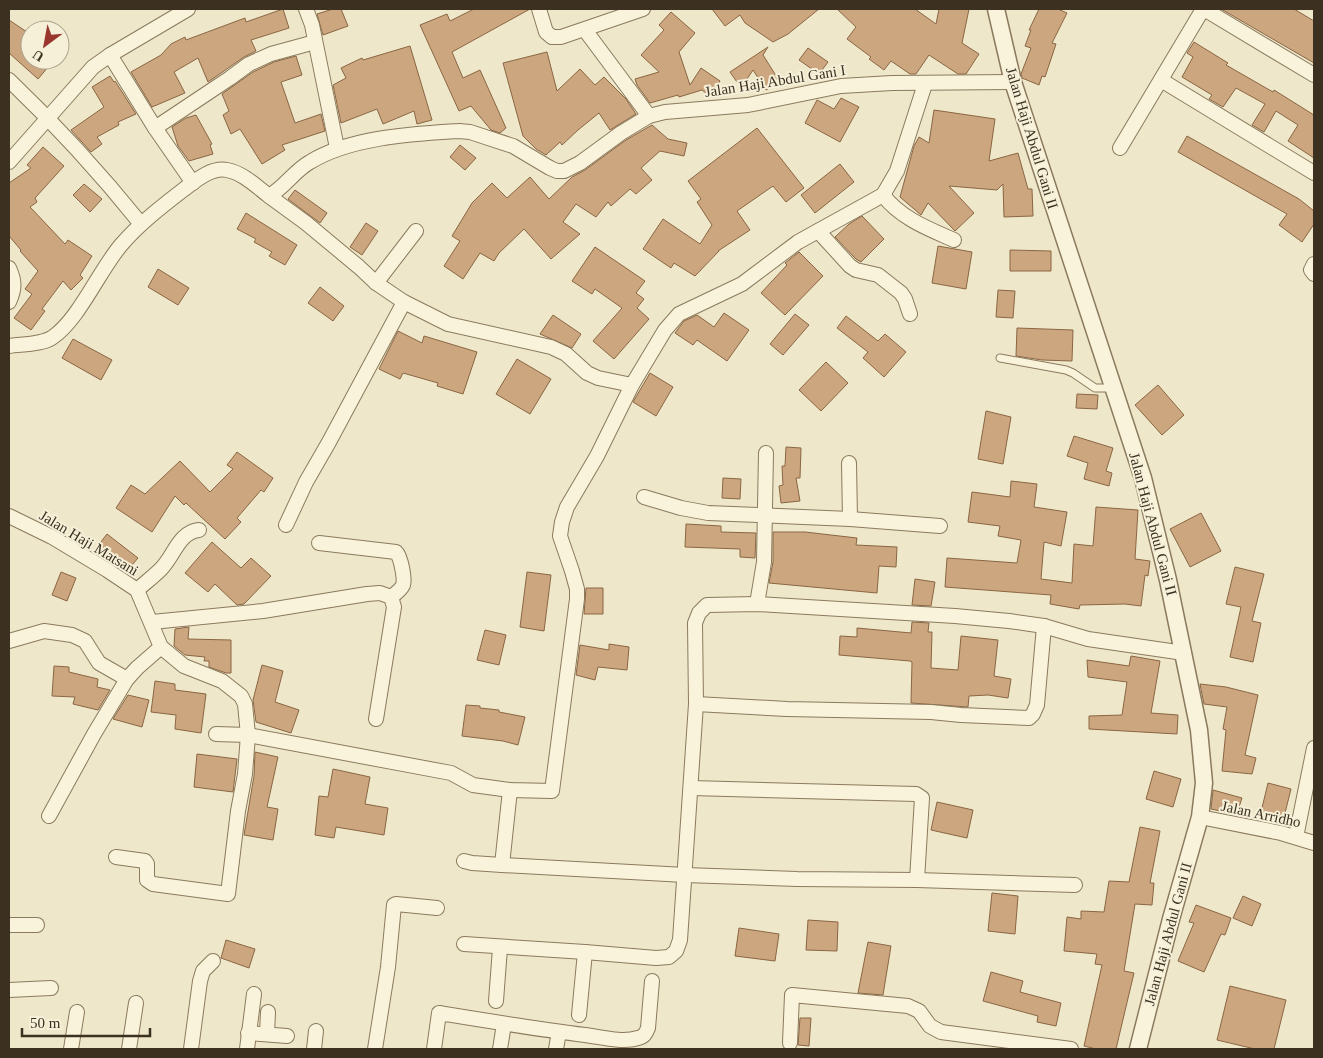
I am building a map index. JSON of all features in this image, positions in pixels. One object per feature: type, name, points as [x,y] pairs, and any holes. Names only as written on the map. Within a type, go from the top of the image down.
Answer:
[{"type":"street","points":[[9,162],[93,67],[188,9]]},
{"type":"street","points":[[306,9],[312,25],[337,148]]},
{"type":"street","points":[[539,9],[546,32],[552,36],[561,37],[643,9]]},
{"type":"street","name":"Jalan Haji Abdul Gani II","points":[[996,9],[1013,82],[1143,478],[1184,654],[1199,730],[1204,783],[1200,817],[1171,919],[1138,1049]]},
{"type":"street","points":[[1120,148],[1203,9],[1314,75]]},
{"type":"street","points":[[585,30],[649,116]]},
{"type":"street","points":[[155,128],[249,64],[271,54],[315,42]]},
{"type":"street","points":[[110,55],[155,128],[193,183]]},
{"type":"street","points":[[9,80],[49,118],[118,194],[141,224]]},
{"type":"street","points":[[1161,80],[1314,173]]},
{"type":"street","name":"Jalan Haji Abdul Gani I","points":[[269,196],[280,189],[310,162],[337,148],[374,139],[432,133],[470,132],[513,146],[550,168],[564,171],[580,163],[620,133],[649,116],[684,109],[748,104],[842,86],[892,83],[1013,82]]},
{"type":"street","points":[[216,734],[248,735],[451,773],[473,786],[510,790],[552,791],[577,599],[577,589],[572,570],[560,536],[567,507],[597,456],[632,384],[665,330],[679,314],[742,284],[798,242],[883,195],[897,171],[925,84]]},
{"type":"street","points":[[9,346],[41,342],[54,336],[71,319],[120,246],[141,224],[193,183],[212,172],[226,170],[244,176],[306,223],[376,283],[404,302],[448,324],[551,347],[566,354],[587,373],[598,378],[632,384]]},
{"type":"street","points":[[883,195],[889,203],[906,216],[954,240]]},
{"type":"street","points":[[376,283],[416,231]]},
{"type":"street","points":[[818,231],[850,266],[856,270],[878,275],[900,294],[905,299],[910,314]]},
{"type":"street","points":[[1314,264],[1311,270],[1314,274]]},
{"type":"street","points":[[9,268],[14,282],[14,290],[9,302]]},
{"type":"street","points":[[286,525],[306,482],[404,302]]},
{"type":"street","points":[[758,604],[764,562],[766,453]]},
{"type":"street","points":[[849,463],[850,519]]},
{"type":"street","points":[[644,497],[681,508],[708,513],[850,519],[940,526]]},
{"type":"street","name":"Jalan Haji Matsani","points":[[9,516],[52,538],[137,590],[161,647]]},
{"type":"street","points":[[137,590],[162,568],[186,534],[199,530]]},
{"type":"street","points":[[319,543],[396,552],[400,556],[404,582],[401,589],[391,597]]},
{"type":"street","points":[[152,622],[263,611],[367,594],[380,593],[391,597]]},
{"type":"street","points":[[376,719],[394,607],[391,597]]},
{"type":"street","points":[[464,944],[656,958],[669,957],[676,951],[680,940],[696,704],[695,624],[699,613],[707,606],[758,604],[1009,621],[1044,626],[1088,639],[1184,654]]},
{"type":"street","points":[[696,704],[787,709],[931,712],[1029,718],[1034,714],[1037,705],[1044,626]]},
{"type":"street","points":[[9,641],[44,631],[72,635],[84,641],[99,663],[127,679]]},
{"type":"street","points":[[49,816],[127,679],[161,647],[184,666],[222,681],[241,696],[245,704],[248,735],[245,774],[238,811],[228,894],[153,884],[147,880],[147,864],[145,861],[116,857]]},
{"type":"street","points":[[1296,837],[1314,748]]},
{"type":"street","points":[[691,788],[916,794],[922,798],[917,880]]},
{"type":"street","points":[[502,865],[510,790]]},
{"type":"street","name":"Jalan Arridho","points":[[1200,817],[1296,837],[1314,843]]},
{"type":"street","points":[[464,861],[502,865],[685,874],[1075,885]]},
{"type":"street","points":[[375,1049],[388,967],[394,905],[437,908]]},
{"type":"street","points":[[9,925],[37,925]]},
{"type":"street","points":[[496,1001],[500,948]]},
{"type":"street","points":[[579,1016],[585,952]]},
{"type":"street","points":[[191,1049],[203,972],[213,960]]},
{"type":"street","points":[[434,1049],[440,1013],[559,1032],[616,1044],[641,1038],[648,1028],[652,981]]},
{"type":"street","points":[[9,990],[51,988]]},
{"type":"street","points":[[247,1049],[254,994]]},
{"type":"street","points":[[790,1043],[792,994],[908,1006],[919,1011],[930,1026],[942,1032],[1071,1049]]},
{"type":"street","points":[[129,1049],[136,1003]]},
{"type":"street","points":[[71,1049],[77,1012]]},
{"type":"street","points":[[267,1034],[268,1012]]},
{"type":"street","points":[[500,1049],[504,1024]]},
{"type":"street","points":[[314,1049],[316,1031]]},
{"type":"street","points":[[556,1049],[559,1032]]},
{"type":"street","points":[[248,1033],[287,1036]]},
{"type":"lane","points":[[1000,358],[1066,370],[1095,388],[1114,388]]},
{"type":"building","points":[[283,9],[289,28],[251,40],[256,51],[208,82],[198,58],[174,72],[185,93],[152,107],[131,72],[161,55],[171,44],[185,37],[186,40],[245,18],[246,22]]},
{"type":"building","points":[[333,9],[341,9],[348,26],[323,35],[317,14]]},
{"type":"building","points":[[474,9],[530,9],[452,52],[463,78],[480,70],[506,128],[500,133],[491,130],[471,106],[459,111],[420,25],[447,14],[450,21]]},
{"type":"building","points":[[712,9],[819,9],[788,34],[773,42],[745,23],[740,15],[725,26]]},
{"type":"building","points":[[837,9],[915,9],[936,24],[939,9],[969,9],[962,43],[979,54],[966,74],[958,74],[929,55],[916,74],[910,74],[891,61],[884,70],[869,59],[871,57],[847,39],[856,27]]},
{"type":"building","points":[[1039,9],[1058,9],[1067,13],[1052,43],[1056,44],[1045,77],[1042,76],[1039,85],[1022,78],[1021,74],[1031,48],[1025,46],[1031,30],[1029,30]]},
{"type":"building","points":[[1221,9],[1294,9],[1314,21],[1314,63]]},
{"type":"building","points":[[671,12],[695,33],[679,52],[690,85],[701,68],[720,81],[710,96],[702,90],[650,103],[635,79],[659,72],[641,55],[664,30],[659,25]]},
{"type":"building","points":[[9,20],[20,27],[20,63],[9,53]]},
{"type":"building","points":[[1194,42],[1228,63],[1226,65],[1273,92],[1274,90],[1314,115],[1314,158],[1288,141],[1298,125],[1276,111],[1264,132],[1252,125],[1265,104],[1236,88],[1223,107],[1209,99],[1212,95],[1182,77],[1193,57],[1187,53]]},
{"type":"building","points":[[410,46],[432,120],[417,124],[414,111],[383,124],[377,109],[341,123],[333,85],[346,78],[341,68],[362,58],[363,60]]},
{"type":"building","points":[[768,47],[763,55],[780,82],[766,90],[753,70],[741,88],[730,72]]},
{"type":"building","points":[[808,48],[828,62],[819,74],[799,60]]},
{"type":"building","points":[[547,52],[557,91],[580,69],[595,85],[604,77],[626,99],[636,114],[610,130],[599,113],[562,145],[560,142],[546,155],[536,149],[523,136],[503,63]]},
{"type":"building","points":[[296,56],[302,75],[281,82],[295,123],[321,114],[325,131],[282,145],[285,150],[262,164],[240,129],[231,134],[223,115],[229,111],[222,94],[253,72],[274,62]]},
{"type":"building","points":[[28,70],[46,70],[38,79]]},
{"type":"building","points":[[110,76],[136,114],[118,122],[119,125],[97,137],[102,144],[91,152],[71,130],[104,107],[92,87]]},
{"type":"building","points":[[841,98],[859,107],[840,142],[805,123],[817,100],[834,109]]},
{"type":"building","points":[[934,110],[995,119],[989,161],[1018,153],[1028,189],[1032,189],[1033,216],[1004,217],[1003,184],[997,190],[949,186],[974,213],[955,231],[928,203],[921,215],[900,197],[914,146],[919,137],[929,143]]},
{"type":"building","points":[[196,115],[212,144],[210,145],[213,154],[189,161],[178,146],[172,127],[186,118]]},
{"type":"building","points":[[652,125],[668,139],[687,143],[684,156],[660,151],[641,168],[652,180],[636,194],[630,189],[611,206],[608,202],[596,217],[576,204],[563,222],[580,234],[551,259],[524,229],[499,253],[494,261],[480,253],[463,279],[444,266],[460,241],[452,236],[472,203],[492,183],[507,198],[530,177],[549,199],[572,177],[585,170],[626,140]]},
{"type":"building","points":[[757,128],[804,188],[786,202],[773,186],[737,211],[750,230],[718,251],[695,276],[674,263],[671,268],[643,249],[663,219],[700,244],[712,225],[697,202],[701,199],[688,181]]},
{"type":"building","points":[[1187,136],[1299,199],[1314,211],[1314,224],[1302,242],[1279,225],[1287,214],[1178,152]]},
{"type":"building","points":[[460,145],[476,158],[465,170],[450,157]]},
{"type":"building","points":[[43,147],[64,166],[35,198],[37,202],[30,207],[65,244],[68,240],[92,256],[80,275],[83,278],[71,290],[63,281],[42,309],[45,311],[31,330],[14,318],[32,294],[25,289],[38,271],[9,236],[9,183],[31,168],[27,165]]},
{"type":"building","points":[[840,164],[854,182],[815,213],[801,195]]},
{"type":"building","points":[[84,184],[102,199],[90,212],[73,195]]},
{"type":"building","points":[[295,190],[327,213],[320,223],[288,199]]},
{"type":"building","points":[[246,213],[297,245],[285,265],[269,256],[272,252],[254,242],[256,239],[237,229]]},
{"type":"building","points":[[862,216],[884,239],[861,262],[835,237],[849,224]]},
{"type":"building","points":[[366,223],[378,231],[362,255],[350,247]]},
{"type":"building","points":[[938,246],[972,252],[966,289],[932,283]]},
{"type":"building","points":[[595,247],[645,281],[636,293],[644,299],[637,308],[649,319],[614,359],[593,341],[622,308],[595,289],[592,294],[572,281]]},
{"type":"building","points":[[1010,250],[1051,251],[1051,271],[1010,271]]},
{"type":"building","points":[[799,252],[823,276],[785,315],[761,293],[787,265],[785,263]]},
{"type":"building","points":[[158,269],[189,288],[178,305],[148,287]]},
{"type":"building","points":[[320,287],[344,306],[333,321],[308,303]]},
{"type":"building","points":[[998,290],[1015,291],[1013,318],[996,317]]},
{"type":"building","points":[[724,313],[749,330],[727,361],[697,340],[693,345],[675,333],[684,321],[697,315],[714,327]]},
{"type":"building","points":[[795,314],[809,325],[783,355],[770,344]]},
{"type":"building","points":[[553,315],[581,334],[572,348],[540,334]]},
{"type":"building","points":[[846,316],[878,341],[885,334],[906,352],[884,377],[863,358],[868,352],[837,328]]},
{"type":"building","points":[[1017,328],[1073,330],[1072,361],[1042,360],[1016,356]]},
{"type":"building","points":[[398,331],[422,343],[424,336],[477,352],[463,394],[437,386],[438,383],[403,373],[400,379],[379,369]]},
{"type":"building","points":[[73,339],[112,360],[101,380],[62,358]]},
{"type":"building","points":[[517,359],[551,379],[530,414],[496,394]]},
{"type":"building","points":[[826,362],[848,383],[821,411],[799,390]]},
{"type":"building","points":[[650,373],[673,387],[656,416],[633,402]]},
{"type":"building","points":[[1158,385],[1184,415],[1162,435],[1135,405]]},
{"type":"building","points":[[1077,394],[1098,395],[1097,409],[1076,408]]},
{"type":"building","points":[[986,411],[1011,417],[1003,464],[978,459]]},
{"type":"building","points":[[1074,436],[1113,448],[1106,471],[1112,473],[1109,486],[1084,479],[1088,463],[1067,456]]},
{"type":"building","points":[[786,447],[801,448],[800,478],[796,478],[800,501],[781,503],[779,486],[783,485],[782,466],[785,466]]},
{"type":"building","points":[[237,452],[273,478],[264,492],[261,490],[237,518],[241,522],[225,539],[186,503],[184,505],[175,496],[152,532],[116,508],[131,485],[145,494],[180,461],[210,492],[233,469],[227,465]]},
{"type":"building","points":[[723,478],[741,479],[740,499],[722,498]]},
{"type":"building","points":[[1011,481],[1037,484],[1034,507],[1067,512],[1061,546],[1044,542],[1041,579],[1072,583],[1074,544],[1093,546],[1096,507],[1138,510],[1135,559],[1150,561],[1148,576],[1145,575],[1141,606],[1125,604],[1080,605],[1079,609],[1050,604],[1051,595],[945,587],[947,558],[1017,563],[1021,540],[998,536],[1000,526],[968,522],[972,492],[1010,497]]},
{"type":"building","points":[[1201,513],[1221,551],[1190,567],[1170,529]]},
{"type":"building","points":[[686,524],[721,526],[721,532],[756,533],[755,558],[740,557],[740,549],[685,547]]},
{"type":"building","points":[[773,532],[805,532],[857,538],[856,545],[897,547],[896,567],[879,566],[877,593],[769,583],[773,562]]},
{"type":"building","points":[[107,534],[138,558],[126,572],[93,552]]},
{"type":"building","points":[[212,542],[241,568],[251,558],[271,576],[244,604],[237,605],[215,584],[208,592],[185,573]]},
{"type":"building","points":[[1235,567],[1264,574],[1252,621],[1261,623],[1253,662],[1230,657],[1241,607],[1226,604]]},
{"type":"building","points":[[61,572],[76,578],[67,601],[52,595]]},
{"type":"building","points":[[527,572],[551,575],[544,631],[520,627]]},
{"type":"building","points":[[915,579],[935,582],[931,606],[912,605]]},
{"type":"building","points":[[586,588],[603,588],[603,614],[584,614]]},
{"type":"building","points":[[912,622],[929,623],[928,632],[932,632],[931,668],[958,670],[961,636],[998,640],[994,676],[1011,679],[1008,698],[988,695],[969,696],[968,707],[911,703],[912,662],[839,655],[840,636],[857,637],[857,628],[911,633]]},
{"type":"building","points":[[189,627],[188,639],[231,640],[231,673],[209,667],[209,661],[204,661],[205,657],[185,655],[174,646],[175,629]]},
{"type":"building","points":[[485,630],[506,635],[499,665],[477,660]]},
{"type":"building","points":[[609,644],[629,647],[627,670],[598,667],[595,680],[576,675],[580,645],[609,650]]},
{"type":"building","points":[[1131,656],[1160,661],[1151,713],[1178,715],[1177,734],[1089,729],[1089,716],[1122,715],[1127,682],[1088,677],[1087,660],[1129,666]]},
{"type":"building","points":[[262,665],[283,671],[275,702],[299,710],[291,733],[256,722],[253,700]]},
{"type":"building","points":[[54,666],[69,667],[69,672],[98,679],[97,687],[110,690],[98,710],[73,704],[75,697],[52,696]]},
{"type":"building","points":[[155,681],[175,684],[175,690],[206,694],[201,733],[175,729],[176,715],[151,712]]},
{"type":"building","points":[[1200,684],[1226,687],[1258,695],[1245,755],[1256,758],[1252,774],[1222,771],[1226,730],[1223,729],[1227,707],[1204,704]]},
{"type":"building","points":[[128,695],[149,700],[142,727],[113,719]]},
{"type":"building","points":[[466,705],[480,706],[480,708],[499,710],[499,712],[525,717],[518,745],[503,741],[462,736]]},
{"type":"building","points":[[255,752],[278,757],[267,807],[278,809],[273,840],[244,835],[254,776]]},
{"type":"building","points":[[197,754],[237,759],[233,792],[194,787]]},
{"type":"building","points":[[333,769],[370,777],[365,804],[388,808],[384,835],[336,827],[334,838],[315,835],[319,796],[328,797]]},
{"type":"building","points":[[1154,771],[1181,779],[1173,807],[1146,799]]},
{"type":"building","points":[[1268,783],[1291,789],[1284,817],[1261,812]]},
{"type":"building","points":[[1213,790],[1242,798],[1237,813],[1211,809]]},
{"type":"building","points":[[937,802],[973,810],[967,838],[931,830]]},
{"type":"building","points":[[1140,827],[1160,831],[1150,883],[1154,883],[1152,905],[1135,904],[1124,971],[1134,973],[1116,1049],[1096,1049],[1084,1046],[1102,965],[1095,964],[1097,954],[1064,951],[1067,917],[1081,919],[1081,911],[1104,912],[1109,881],[1129,882]]},
{"type":"building","points":[[992,893],[1018,896],[1015,934],[988,931]]},
{"type":"building","points":[[1243,896],[1261,904],[1252,926],[1233,918]]},
{"type":"building","points":[[1196,905],[1231,918],[1225,935],[1221,934],[1204,972],[1178,961],[1194,923],[1189,922]]},
{"type":"building","points":[[808,920],[838,922],[837,951],[806,950]]},
{"type":"building","points":[[739,928],[779,934],[775,961],[735,956]]},
{"type":"building","points":[[226,940],[255,949],[249,968],[221,958]]},
{"type":"building","points":[[868,942],[891,946],[883,995],[858,993]]},
{"type":"building","points":[[991,972],[1023,981],[1020,992],[1061,1003],[1056,1026],[1037,1022],[1038,1016],[983,1001]]},
{"type":"building","points":[[1230,986],[1286,1000],[1274,1049],[1255,1049],[1217,1040]]},
{"type":"building","points":[[800,1018],[811,1018],[809,1046],[798,1045]]}]
